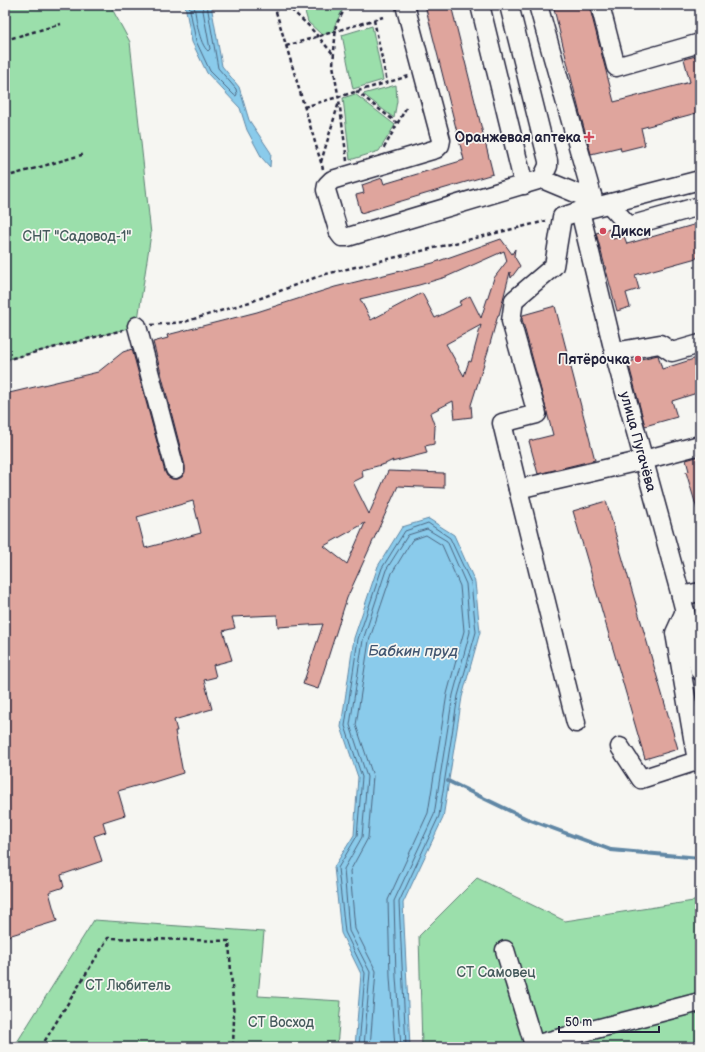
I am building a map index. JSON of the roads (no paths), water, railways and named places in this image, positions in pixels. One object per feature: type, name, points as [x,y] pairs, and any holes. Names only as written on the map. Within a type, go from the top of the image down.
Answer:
[{"type":"street","points":[[405,5],[441,140],[440,146],[436,149],[332,180],[328,184],[326,190],[339,233],[342,237],[348,238],[542,179],[585,196],[594,205],[629,226],[700,206]]},
{"type":"street","points":[[480,5],[524,185]]},
{"type":"street","points":[[509,5],[548,161],[548,166],[542,179]]},
{"type":"street","name":"улица Пугачёва","points":[[538,5],[594,205],[614,352],[683,603],[700,671]]},
{"type":"street","points":[[600,5],[616,67],[700,43]]},
{"type":"street","points":[[576,723],[502,423],[537,414],[511,321],[514,300],[554,266],[562,217],[594,205],[700,180]]},
{"type":"street","points":[[136,326],[175,469]]},
{"type":"street","points":[[614,352],[660,344],[672,352],[700,344]]},
{"type":"street","points":[[518,489],[644,460],[700,445]]},
{"type":"street","points":[[620,747],[641,779],[697,761],[675,634],[683,603],[700,592]]},
{"type":"street","points":[[505,950],[534,1045],[700,1002]]},
{"type":"water","points":[[185,5],[211,5],[222,66],[239,87],[249,120],[271,153],[270,167],[262,158],[247,130],[240,108],[207,73],[192,42]]},
{"type":"water","name":"Бабкин пруд","points":[[429,519],[454,535],[475,582],[480,632],[462,697],[443,818],[403,903],[410,1047],[355,1047],[361,974],[341,933],[334,867],[354,835],[358,777],[341,727],[354,638],[378,566],[402,527]]},
{"type":"waterway","points":[[448,781],[525,818],[611,850],[700,858]]},
{"type":"place","name":"Оранжевая аптека","points":[[589,137]]},
{"type":"place","name":"Дикси","points":[[603,231]]},
{"type":"place","name":"Пятёрочка","points":[[638,359]]},
{"type":"park label","name":"СНТ \"Садовод-1\"","points":[[77,236]]},
{"type":"park label","name":"СТ Самовец","points":[[496,972]]},
{"type":"park label","name":"СТ Любитель","points":[[128,985]]},
{"type":"park label","name":"СТ Восход","points":[[281,1022]]}]
